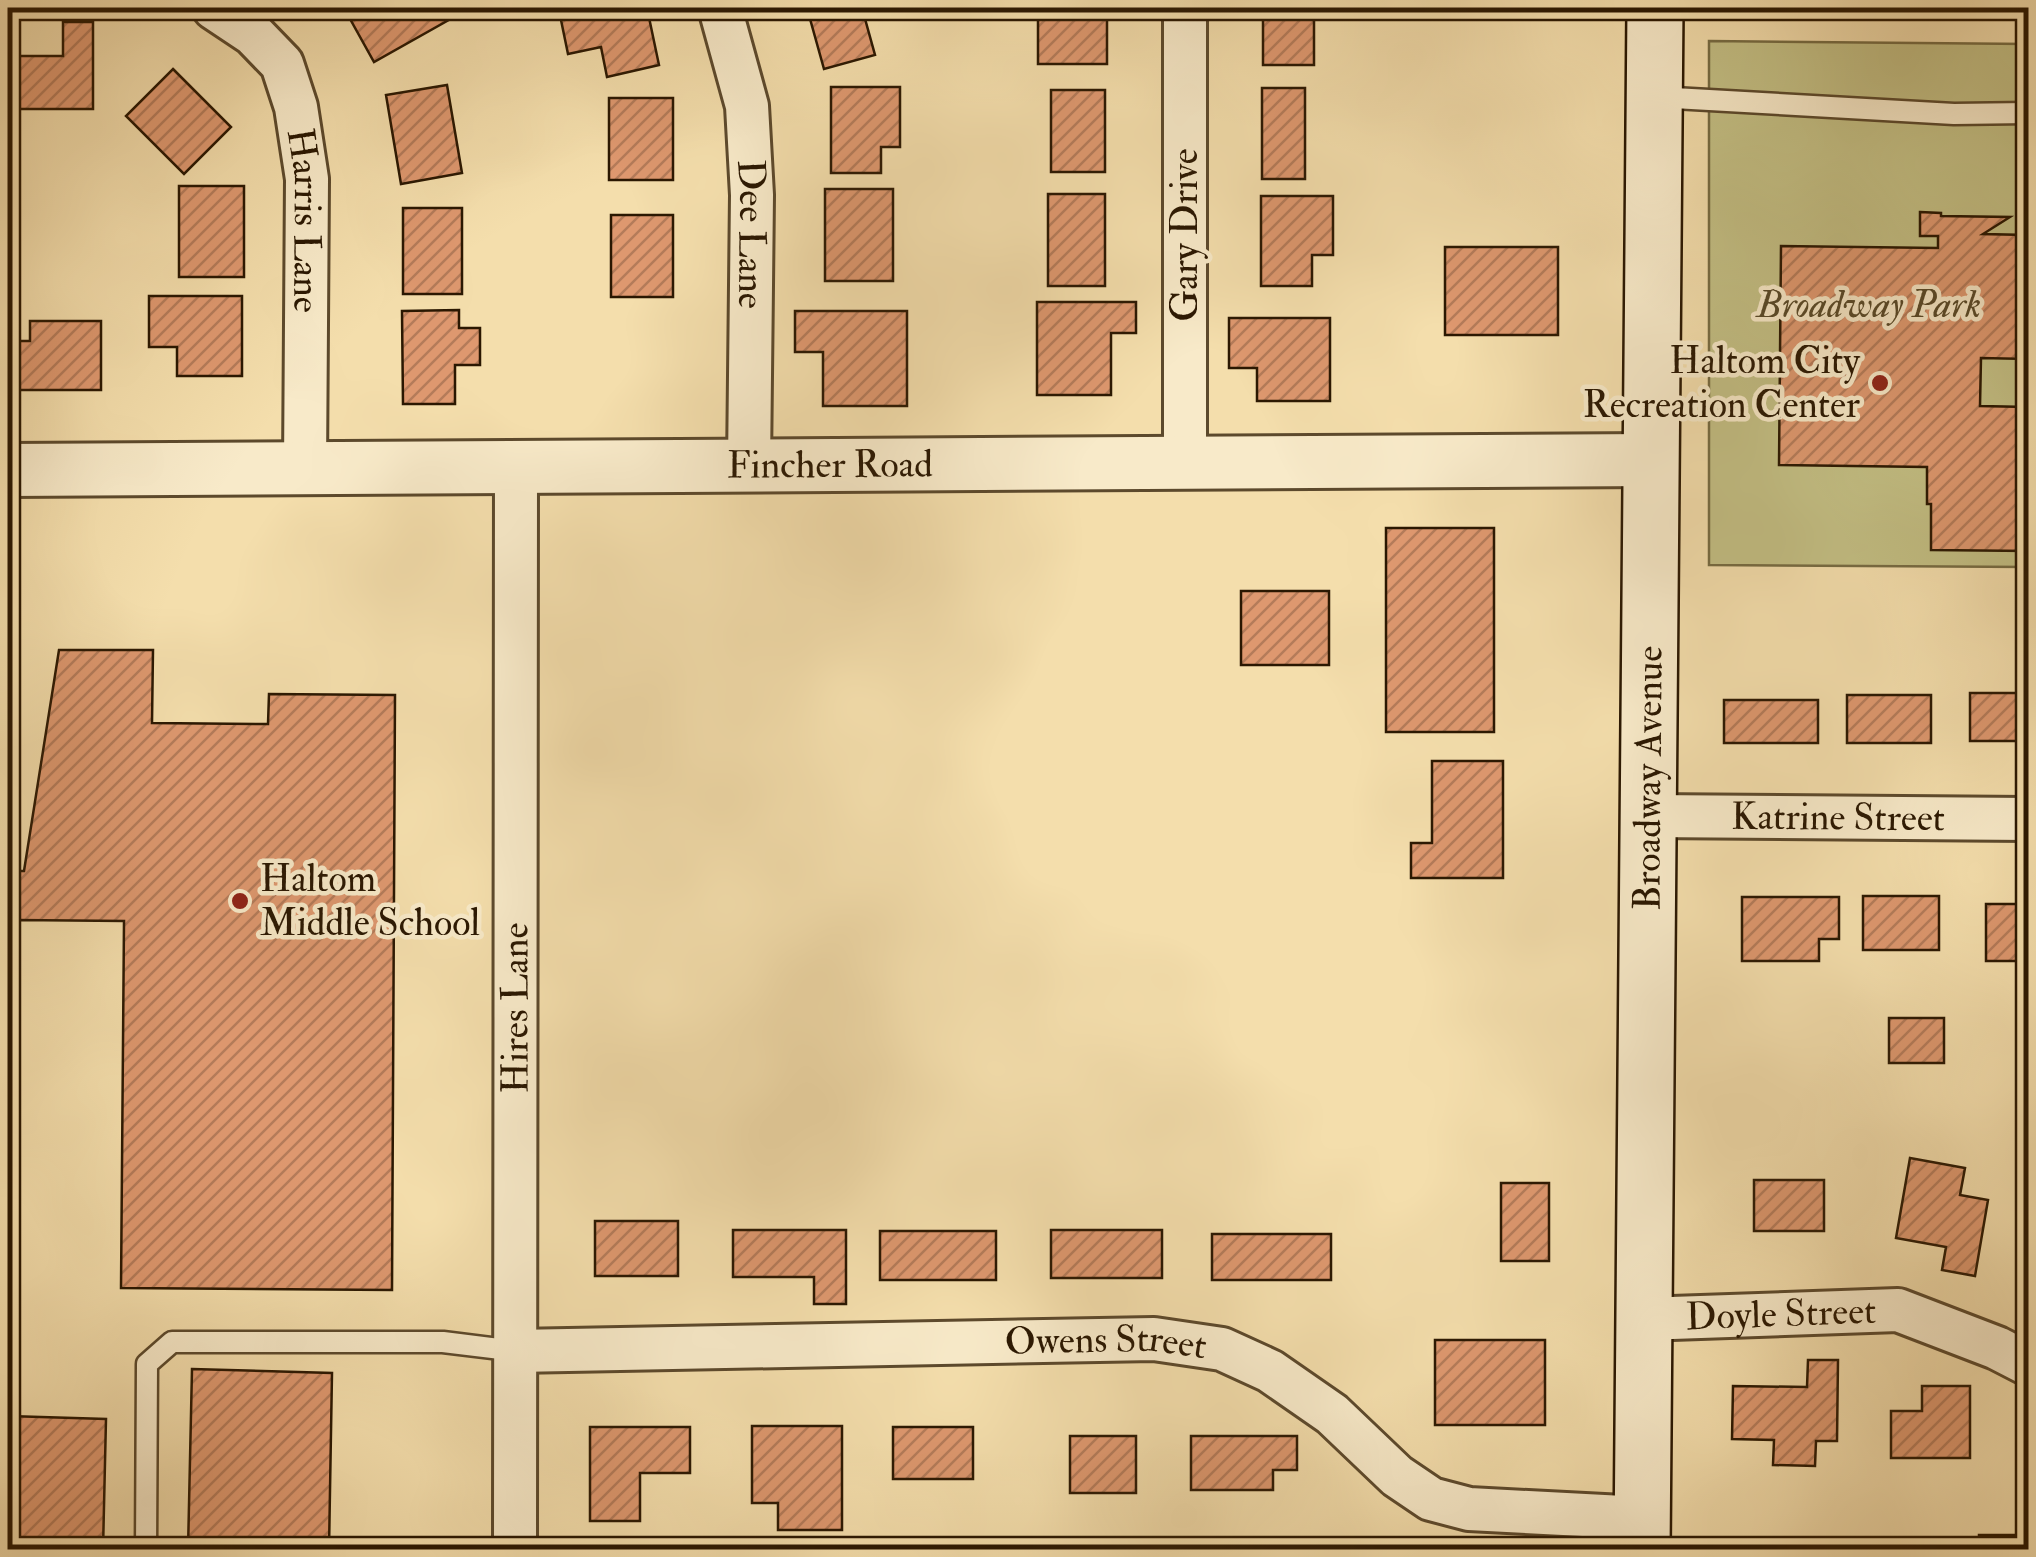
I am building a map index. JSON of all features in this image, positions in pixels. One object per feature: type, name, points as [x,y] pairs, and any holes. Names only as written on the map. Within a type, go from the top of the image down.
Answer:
[{"type":"main road","name":"Broadway Avenue","points":[[1642,1534],[1654,8]]},
{"type":"street","name":"Harris Lane","points":[[214,8],[253,34],[282,64],[296,107],[307,179],[305,468]]},
{"type":"street","name":"Dee Lane","points":[[720,8],[746,106],[752,195],[750,466]]},
{"type":"street","name":"Gary Drive","points":[[1185,463],[1186,8]]},
{"type":"street","name":"Fincher Road","points":[[8,470],[1652,460]]},
{"type":"street","name":"Hires Lane","points":[[515,1550],[516,467]]},
{"type":"street","name":"Katrine Street","points":[[1648,816],[2028,820]]},
{"type":"street","name":"Doyle Street","points":[[1644,1318],[1898,1310],[2028,1364]]},
{"type":"street","name":"Owens Street","points":[[516,1351],[1154,1339],[1222,1348],[1270,1371],[1332,1414],[1398,1476],[1430,1499],[1469,1509],[1642,1534]]},
{"type":"lane","points":[[1654,97],[1954,114],[2028,113]]},
{"type":"lane","points":[[146,1550],[147,1364],[172,1342],[442,1342],[516,1351]]},
{"type":"green space","name":"Broadway Park","points":[[1709,41],[2028,44],[2028,567],[1709,565]]},
{"type":"building","points":[[344,8],[470,8],[374,62]]},
{"type":"building","points":[[589,8],[647,8],[659,65],[607,77],[601,47],[568,54],[561,20],[591,14]]},
{"type":"building","points":[[807,8],[862,8],[875,55],[824,69]]},
{"type":"building","points":[[1038,8],[1107,8],[1107,64],[1038,64]]},
{"type":"building","points":[[1263,8],[1334,8],[1314,11],[1314,65],[1263,65]]},
{"type":"building","points":[[63,22],[93,22],[93,109],[14,109],[14,56],[63,56]]},
{"type":"building","points":[[173,69],[231,127],[184,174],[126,116]]},
{"type":"building","points":[[447,85],[462,173],[401,184],[386,95]]},
{"type":"building","points":[[831,87],[900,87],[900,147],[881,147],[881,173],[831,173]]},
{"type":"building","points":[[1262,88],[1305,88],[1305,179],[1262,179]]},
{"type":"building","points":[[1051,90],[1105,90],[1105,172],[1051,172]]},
{"type":"building","points":[[609,98],[673,98],[673,180],[609,180]]},
{"type":"building","points":[[179,186],[244,186],[244,277],[179,277]]},
{"type":"building","points":[[825,189],[893,189],[893,281],[825,281]]},
{"type":"building","points":[[1048,194],[1105,194],[1105,286],[1048,286]]},
{"type":"building","points":[[1261,196],[1333,196],[1333,255],[1312,255],[1312,286],[1261,286]]},
{"type":"building","points":[[403,208],[462,208],[462,294],[403,294]]},
{"type":"building","name":"Haltom City Recreation Center","points":[[1920,212],[2010,217],[1983,234],[2028,235],[2028,359],[1981,358],[1980,406],[2028,407],[2028,551],[1931,550],[1927,467],[1779,465],[1781,246],[1938,248],[1938,236],[1920,236]]},
{"type":"building","points":[[611,215],[673,215],[673,297],[611,297]]},
{"type":"building","points":[[1445,247],[1558,247],[1558,335],[1445,335]]},
{"type":"building","points":[[149,296],[242,296],[242,376],[177,376],[177,347],[149,347]]},
{"type":"building","points":[[1037,302],[1136,302],[1136,333],[1111,333],[1111,395],[1037,395]]},
{"type":"building","points":[[459,310],[459,328],[480,328],[480,365],[455,365],[455,404],[403,404],[402,311]]},
{"type":"building","points":[[795,311],[907,311],[907,406],[823,406],[823,352],[795,352]]},
{"type":"building","points":[[1229,318],[1330,318],[1330,401],[1257,401],[1257,368],[1229,368]]},
{"type":"building","points":[[30,321],[101,321],[101,390],[8,390],[8,341],[30,341]]},
{"type":"building","points":[[1386,528],[1494,528],[1494,732],[1386,732]]},
{"type":"building","points":[[1241,591],[1329,591],[1329,665],[1241,665]]},
{"type":"building","points":[[59,650],[153,650],[152,723],[268,724],[269,694],[395,695],[392,1290],[121,1288],[124,921],[17,920],[8,981],[8,871],[24,871]]},
{"type":"building","points":[[2019,674],[2028,674],[2028,741],[1970,741],[1970,693],[2019,693]]},
{"type":"building","points":[[1847,695],[1931,695],[1931,743],[1847,743]]},
{"type":"building","points":[[1724,700],[1818,700],[1818,743],[1724,743]]},
{"type":"building","points":[[1432,761],[1503,761],[1503,878],[1411,878],[1411,843],[1432,843]]},
{"type":"building","points":[[1863,896],[1939,896],[1939,950],[1863,950]]},
{"type":"building","points":[[1742,897],[1839,897],[1839,939],[1819,939],[1819,961],[1742,961]]},
{"type":"building","points":[[1986,904],[2028,904],[2028,961],[1986,961]]},
{"type":"building","points":[[1889,1018],[1944,1018],[1944,1063],[1889,1063]]},
{"type":"building","points":[[1910,1158],[1965,1168],[1960,1195],[1988,1200],[1975,1276],[1942,1270],[1946,1247],[1896,1238]]},
{"type":"building","points":[[1754,1180],[1824,1180],[1824,1231],[1754,1231]]},
{"type":"building","points":[[1501,1183],[1549,1183],[1549,1261],[1501,1261]]},
{"type":"building","points":[[595,1221],[678,1221],[678,1276],[595,1276]]},
{"type":"building","points":[[733,1230],[846,1230],[846,1304],[814,1304],[814,1277],[733,1277]]},
{"type":"building","points":[[1051,1230],[1162,1230],[1162,1278],[1051,1278]]},
{"type":"building","points":[[880,1231],[996,1231],[996,1280],[880,1280]]},
{"type":"building","points":[[1212,1234],[1331,1234],[1331,1280],[1212,1280]]},
{"type":"building","points":[[1435,1340],[1545,1340],[1545,1425],[1435,1425]]},
{"type":"building","points":[[1808,1360],[1838,1360],[1837,1441],[1816,1441],[1815,1466],[1773,1465],[1774,1440],[1732,1439],[1733,1386],[1807,1387]]},
{"type":"building","points":[[192,1369],[332,1373],[329,1550],[188,1550]]},
{"type":"building","points":[[1922,1386],[1970,1386],[1970,1458],[1891,1458],[1891,1411],[1922,1411]]},
{"type":"building","points":[[8,1416],[106,1419],[103,1550],[8,1550]]},
{"type":"building","points":[[752,1426],[842,1426],[842,1530],[778,1530],[778,1503],[752,1503]]},
{"type":"building","points":[[590,1427],[690,1427],[690,1473],[640,1473],[640,1521],[590,1521]]},
{"type":"building","points":[[893,1427],[973,1427],[973,1479],[893,1479]]},
{"type":"building","points":[[1070,1436],[1136,1436],[1136,1493],[1070,1493]]},
{"type":"building","points":[[1191,1436],[1297,1436],[1297,1470],[1273,1470],[1273,1490],[1191,1490]]},
{"type":"building","points":[[1979,1535],[2028,1535],[2028,1550],[1979,1550]]},
{"type":"place","name":"Haltom City Recreation Center","points":[[1880,383]]},
{"type":"place","name":"Haltom Middle School","points":[[240,901]]}]
